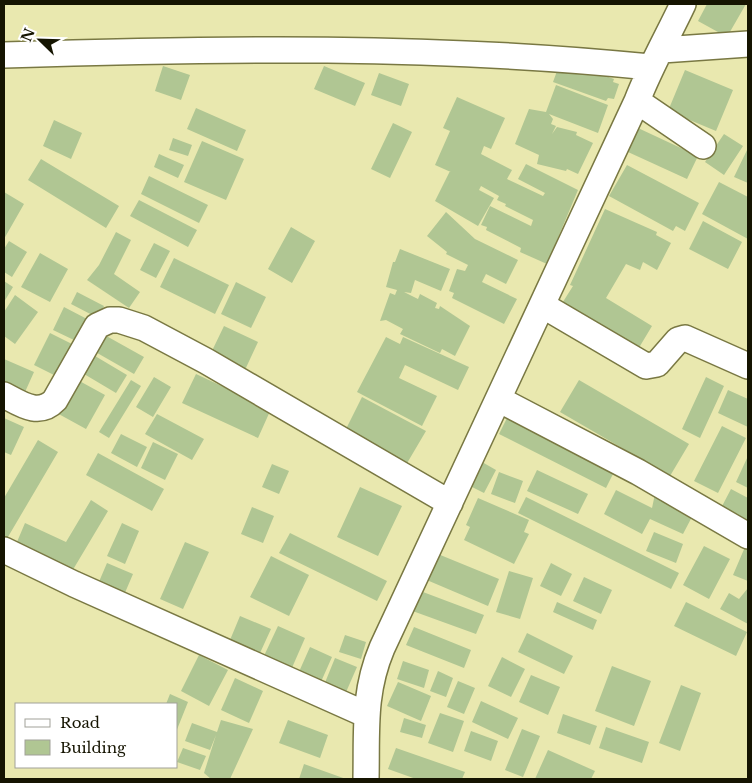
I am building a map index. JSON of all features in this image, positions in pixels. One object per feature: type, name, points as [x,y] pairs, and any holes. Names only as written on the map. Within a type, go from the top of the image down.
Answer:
[{"type":"street","points":[[366,779],[367,695],[373,670],[656,58],[683,4]]},
{"type":"street","points":[[4,55],[172,49],[405,50],[559,58],[656,58],[748,44]]},
{"type":"street","points":[[637,101],[703,146]]},
{"type":"street","points":[[542,305],[646,366],[656,364],[678,340],[685,338],[748,366]]},
{"type":"street","points":[[4,395],[35,409],[49,406],[55,400],[97,326],[110,320],[119,320],[144,328],[206,361],[450,502]]},
{"type":"street","points":[[498,399],[638,472],[748,536]]},
{"type":"street","points":[[4,550],[74,584],[367,715]]},
{"type":"building","points":[[707,4],[746,4],[727,37],[698,21]]},
{"type":"building","points":[[561,60],[614,79],[613,82],[619,84],[614,99],[608,98],[606,101],[553,82]]},
{"type":"building","points":[[163,66],[190,75],[181,100],[155,91]]},
{"type":"building","points":[[324,66],[365,83],[355,106],[314,89]]},
{"type":"building","points":[[685,70],[733,90],[716,131],[668,111]]},
{"type":"building","points":[[379,73],[409,84],[401,106],[371,95]]},
{"type":"building","points":[[556,85],[608,105],[598,133],[549,114],[553,119],[551,124],[556,126],[552,134],[557,127],[577,132],[576,135],[593,143],[578,174],[567,169],[566,171],[537,164],[539,155],[515,144],[529,109],[546,112]]},
{"type":"building","points":[[457,97],[505,118],[491,149],[484,146],[481,154],[512,170],[507,179],[543,196],[545,193],[518,179],[526,164],[578,190],[547,264],[520,252],[521,248],[486,230],[487,227],[481,225],[490,206],[531,226],[533,220],[505,206],[506,204],[497,200],[499,196],[481,186],[479,190],[494,198],[478,226],[435,201],[450,172],[435,165],[450,131],[443,128]]},
{"type":"building","points":[[196,108],[246,130],[237,151],[187,129]]},
{"type":"building","points":[[54,120],[82,133],[71,159],[43,146]]},
{"type":"building","points":[[393,123],[412,132],[390,178],[371,169]]},
{"type":"building","points":[[638,128],[698,156],[687,179],[628,152]]},
{"type":"building","points":[[724,134],[743,146],[724,175],[705,162]]},
{"type":"building","points":[[173,138],[192,145],[188,156],[169,150]]},
{"type":"building","points":[[202,141],[244,159],[226,200],[184,182]]},
{"type":"building","points":[[748,148],[748,183],[734,177]]},
{"type":"building","points":[[159,154],[184,165],[178,178],[154,167]]},
{"type":"building","points":[[41,159],[119,206],[106,228],[28,180]]},
{"type":"building","points":[[627,165],[699,203],[685,231],[676,226],[673,231],[609,196]]},
{"type":"building","points":[[149,176],[208,205],[199,223],[141,194]]},
{"type":"building","points":[[719,182],[748,197],[748,239],[702,214]]},
{"type":"building","points":[[4,192],[24,204],[4,239]]},
{"type":"building","points":[[139,200],[197,230],[188,247],[130,216]]},
{"type":"building","points":[[605,209],[657,232],[656,235],[671,243],[657,270],[643,262],[640,270],[626,264],[606,298],[652,326],[637,351],[561,305],[573,286],[570,285]]},
{"type":"building","points":[[446,212],[475,239],[518,260],[506,284],[486,274],[482,282],[517,299],[504,324],[452,298],[454,293],[449,291],[457,269],[465,271],[468,265],[446,254],[447,252],[427,236]]},
{"type":"building","points":[[703,221],[742,242],[728,269],[689,249]]},
{"type":"building","points":[[291,227],[315,241],[292,283],[268,269]]},
{"type":"building","points":[[116,232],[131,240],[114,274],[140,292],[129,308],[87,280],[99,265]]},
{"type":"building","points":[[9,241],[27,252],[12,277],[4,272],[4,249]]},
{"type":"building","points":[[154,243],[170,251],[156,278],[140,270]]},
{"type":"building","points":[[400,249],[450,269],[441,291],[415,280],[411,293],[404,292],[418,299],[420,294],[437,303],[435,308],[439,309],[440,306],[470,326],[455,356],[442,349],[440,353],[400,334],[403,329],[386,320],[380,321],[390,293],[395,295],[397,290],[386,287],[393,262],[395,262]]},
{"type":"building","points":[[40,253],[68,269],[50,302],[21,287]]},
{"type":"building","points":[[174,258],[229,285],[215,314],[160,287]]},
{"type":"building","points":[[4,281],[13,287],[4,302]]},
{"type":"building","points":[[236,282],[266,297],[251,328],[221,314]]},
{"type":"building","points":[[77,292],[104,306],[98,318],[71,304]]},
{"type":"building","points":[[15,295],[38,312],[15,344],[4,336],[4,312]]},
{"type":"building","points":[[64,307],[87,319],[76,341],[53,330]]},
{"type":"building","points":[[224,326],[258,342],[244,372],[210,355]]},
{"type":"building","points":[[50,333],[72,344],[56,376],[34,365]]},
{"type":"building","points":[[101,333],[144,357],[134,374],[92,350]]},
{"type":"building","points":[[386,337],[400,344],[403,337],[469,367],[458,390],[405,365],[399,378],[437,396],[422,426],[357,392]]},
{"type":"building","points":[[90,353],[127,375],[116,393],[79,371]]},
{"type":"building","points":[[4,359],[34,372],[25,392],[4,383]]},
{"type":"building","points":[[196,374],[271,409],[258,438],[182,403]]},
{"type":"building","points":[[154,377],[171,387],[153,417],[136,407]]},
{"type":"building","points":[[706,377],[724,386],[700,438],[682,429]]},
{"type":"building","points":[[74,378],[105,395],[86,429],[55,412]]},
{"type":"building","points":[[131,380],[141,386],[109,438],[99,432]]},
{"type":"building","points":[[579,380],[689,444],[670,476],[560,412]]},
{"type":"building","points":[[728,390],[748,399],[748,427],[718,413]]},
{"type":"building","points":[[362,397],[426,431],[403,470],[342,437]]},
{"type":"building","points":[[157,414],[204,439],[192,460],[145,434]]},
{"type":"building","points":[[508,416],[615,470],[606,488],[499,434]]},
{"type":"building","points":[[4,418],[24,427],[11,455],[4,452]]},
{"type":"building","points":[[722,426],[746,438],[718,493],[694,481]]},
{"type":"building","points":[[121,434],[147,447],[137,467],[111,453]]},
{"type":"building","points":[[38,440],[58,452],[5,542],[4,498]]},
{"type":"building","points":[[153,442],[178,454],[165,480],[141,468]]},
{"type":"building","points":[[98,453],[164,489],[152,511],[86,475]]},
{"type":"building","points":[[748,456],[748,488],[736,482]]},
{"type":"building","points":[[482,462],[496,470],[484,493],[470,486]]},
{"type":"building","points":[[272,464],[289,471],[279,494],[262,487]]},
{"type":"building","points":[[537,470],[588,494],[578,514],[527,491]]},
{"type":"building","points":[[499,472],[523,481],[515,503],[491,494]]},
{"type":"building","points":[[360,487],[402,506],[378,556],[337,537]]},
{"type":"building","points":[[731,489],[748,498],[748,524],[720,510]]},
{"type":"building","points":[[616,490],[652,508],[655,494],[694,513],[683,534],[650,519],[642,534],[604,514]]},
{"type":"building","points":[[526,497],[679,573],[671,589],[518,513]]},
{"type":"building","points":[[478,498],[529,520],[524,532],[529,534],[514,564],[464,540],[470,527],[466,525]]},
{"type":"building","points":[[91,500],[108,511],[71,573],[14,549],[25,523],[66,542]]},
{"type":"building","points":[[252,507],[274,516],[263,543],[241,534]]},
{"type":"building","points":[[122,523],[139,531],[125,564],[107,556]]},
{"type":"building","points":[[654,532],[683,544],[676,563],[646,551]]},
{"type":"building","points":[[290,533],[387,581],[377,601],[279,553]]},
{"type":"building","points":[[185,542],[209,552],[183,609],[160,599]]},
{"type":"building","points":[[704,546],[730,559],[709,599],[683,585]]},
{"type":"building","points":[[745,547],[748,549],[748,581],[733,575]]},
{"type":"building","points":[[433,552],[499,579],[488,606],[422,578]]},
{"type":"building","points":[[271,556],[309,575],[289,616],[250,597]]},
{"type":"building","points":[[107,563],[133,574],[124,595],[98,584]]},
{"type":"building","points":[[551,563],[572,574],[561,596],[540,586]]},
{"type":"building","points":[[509,571],[533,578],[520,619],[496,612]]},
{"type":"building","points":[[584,577],[612,590],[601,614],[573,601]]},
{"type":"building","points":[[748,588],[748,624],[720,609],[729,593],[739,599]]},
{"type":"building","points":[[415,589],[484,615],[476,634],[407,609]]},
{"type":"building","points":[[557,602],[597,620],[593,630],[553,612]]},
{"type":"building","points":[[686,602],[747,632],[736,656],[674,626]]},
{"type":"building","points":[[240,616],[271,629],[260,653],[230,640]]},
{"type":"building","points":[[278,626],[305,638],[291,670],[263,658]]},
{"type":"building","points":[[414,627],[471,650],[464,668],[406,645]]},
{"type":"building","points":[[527,633],[573,656],[564,674],[518,652]]},
{"type":"building","points":[[345,635],[366,642],[361,659],[339,652]]},
{"type":"building","points":[[310,647],[332,657],[320,684],[298,674]]},
{"type":"building","points":[[199,655],[228,670],[209,706],[181,691]]},
{"type":"building","points":[[502,657],[525,669],[511,697],[488,686]]},
{"type":"building","points":[[335,658],[357,667],[343,699],[322,690]]},
{"type":"building","points":[[403,661],[429,670],[424,688],[397,679]]},
{"type":"building","points":[[612,666],[651,681],[634,726],[595,711]]},
{"type":"building","points":[[438,671],[453,678],[446,697],[430,691]]},
{"type":"building","points":[[531,675],[560,687],[548,715],[519,702]]},
{"type":"building","points":[[235,678],[263,691],[249,723],[221,710]]},
{"type":"building","points":[[458,681],[475,688],[464,714],[447,707]]},
{"type":"building","points":[[398,682],[431,696],[421,721],[387,706]]},
{"type":"building","points":[[681,685],[701,693],[680,751],[659,743]]},
{"type":"building","points":[[170,694],[188,702],[178,727],[178,703],[166,703]]},
{"type":"building","points":[[481,701],[518,718],[508,739],[472,722]]},
{"type":"building","points":[[440,713],[464,721],[453,752],[428,743]]},
{"type":"building","points":[[563,714],[597,726],[590,745],[557,733]]},
{"type":"building","points":[[404,718],[426,725],[422,738],[400,732]]},
{"type":"building","points":[[221,720],[253,729],[230,779],[211,779],[204,773],[216,735],[210,750],[185,741],[192,723],[217,732]]},
{"type":"building","points":[[288,720],[328,735],[320,758],[279,743]]},
{"type":"building","points":[[606,727],[649,742],[642,763],[599,748]]},
{"type":"building","points":[[522,729],[540,736],[523,777],[505,770]]},
{"type":"building","points":[[471,731],[498,741],[491,761],[464,751]]},
{"type":"building","points":[[183,748],[206,756],[200,770],[178,762]]},
{"type":"building","points":[[396,748],[465,772],[462,779],[416,779],[388,769]]},
{"type":"building","points":[[548,750],[595,771],[591,779],[535,779]]},
{"type":"building","points":[[304,764],[346,779],[299,779]]}]
